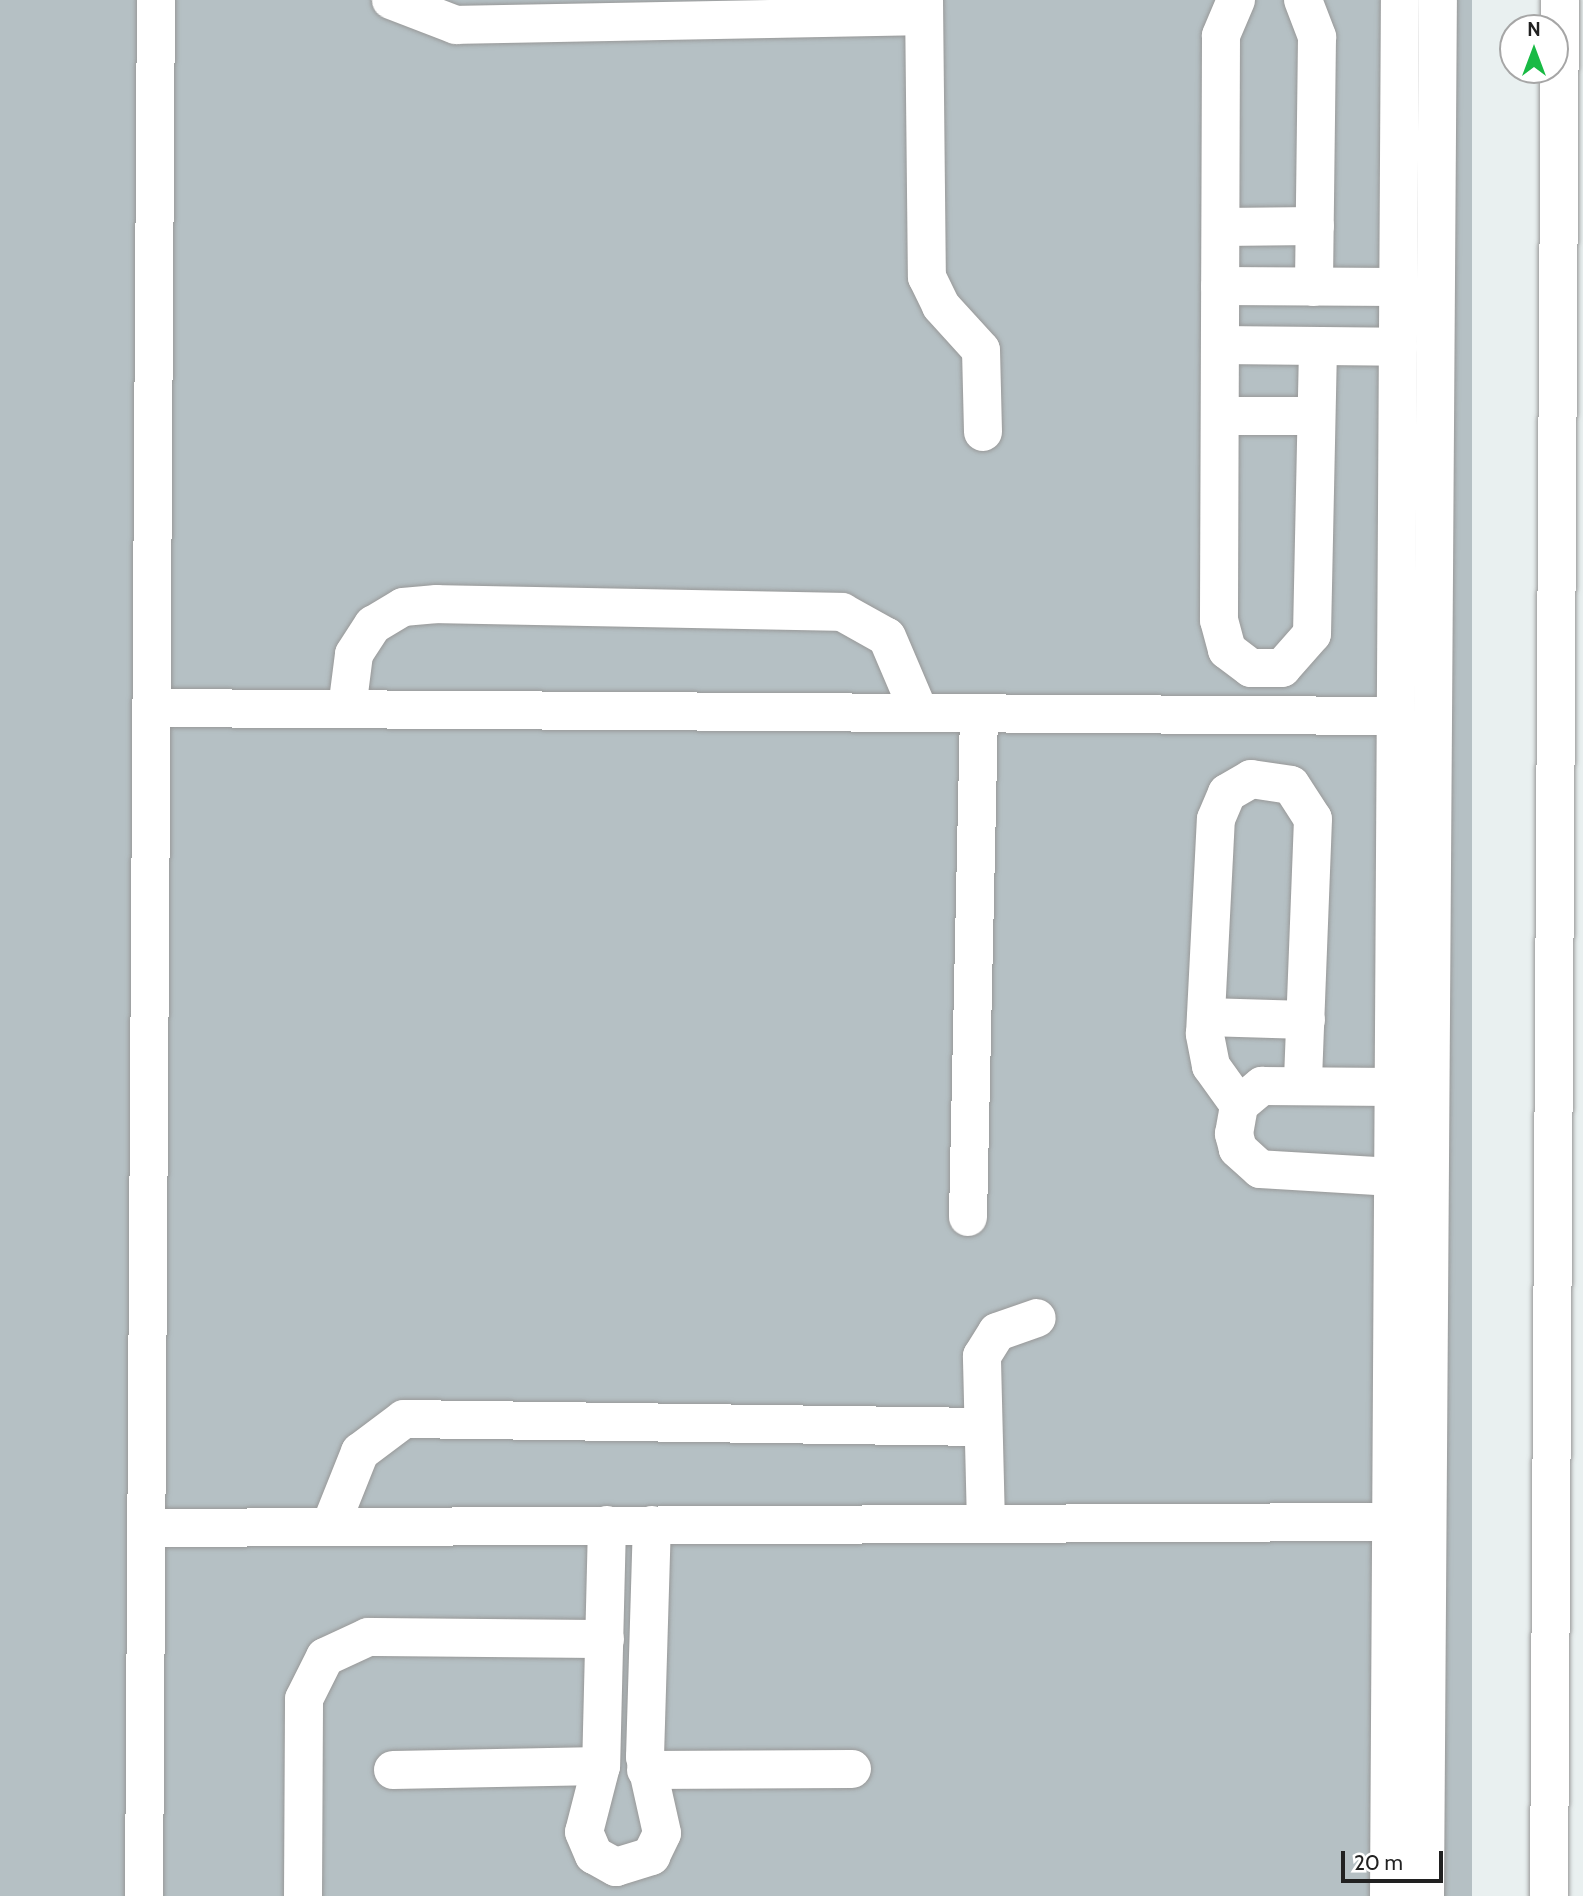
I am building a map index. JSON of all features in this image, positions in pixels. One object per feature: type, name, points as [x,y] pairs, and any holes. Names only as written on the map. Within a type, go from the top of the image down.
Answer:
[{"type":"street","points":[[144,1896],[154,708],[156,0]]},
{"type":"street","points":[[391,0],[456,24],[924,8],[927,277],[941,306],[981,350],[983,432]]},
{"type":"street","points":[[1236,0],[1221,36],[1220,635],[1238,661],[1267,670],[1296,660],[1312,634],[1318,346]]},
{"type":"street","points":[[1303,0],[1317,37],[1314,287]]},
{"type":"street","points":[[1389,1896],[1400,0]]},
{"type":"street","points":[[1425,1896],[1438,0]]},
{"type":"street","points":[[1549,1896],[1571,188],[1560,0]]},
{"type":"street","points":[[1220,227],[1315,226]]},
{"type":"street","points":[[1220,286],[1398,287]]},
{"type":"street","points":[[1220,345],[1398,347]]},
{"type":"street","points":[[1220,416],[1316,416]]},
{"type":"street","points":[[347,709],[354,654],[373,625],[403,607],[437,604],[842,612],[887,637],[919,712]]},
{"type":"street","points":[[154,708],[1396,716]]},
{"type":"street","points":[[968,1217],[979,713]]},
{"type":"street","points":[[1240,1105],[1211,1066],[1206,1017],[1216,819],[1227,793],[1265,777],[1302,794],[1313,819],[1303,1084]]},
{"type":"street","points":[[1395,899],[1432,900]]},
{"type":"street","points":[[1206,1017],[1306,1020]]},
{"type":"street","points":[[1393,1177],[1260,1170],[1238,1149],[1234,1134],[1240,1105],[1262,1086],[1303,1084],[1394,1087]]},
{"type":"street","points":[[986,1524],[980,1371],[988,1343],[1009,1324],[1037,1318]]},
{"type":"street","points":[[330,1527],[360,1452],[387,1427],[413,1418],[982,1427]]},
{"type":"street","points":[[147,1528],[1391,1521]]},
{"type":"street","points":[[607,1525],[601,1766],[584,1832],[594,1855],[616,1867],[641,1863],[659,1845],[661,1821],[646,1770],[652,1525]]},
{"type":"street","points":[[303,1896],[304,1699],[326,1657],[368,1637],[604,1639]]},
{"type":"street","points":[[394,1770],[601,1766]]},
{"type":"street","points":[[646,1770],[852,1769]]},
{"type":"shaded area","points":[[0,0],[1472,0],[1472,1896],[0,1896]]}]
